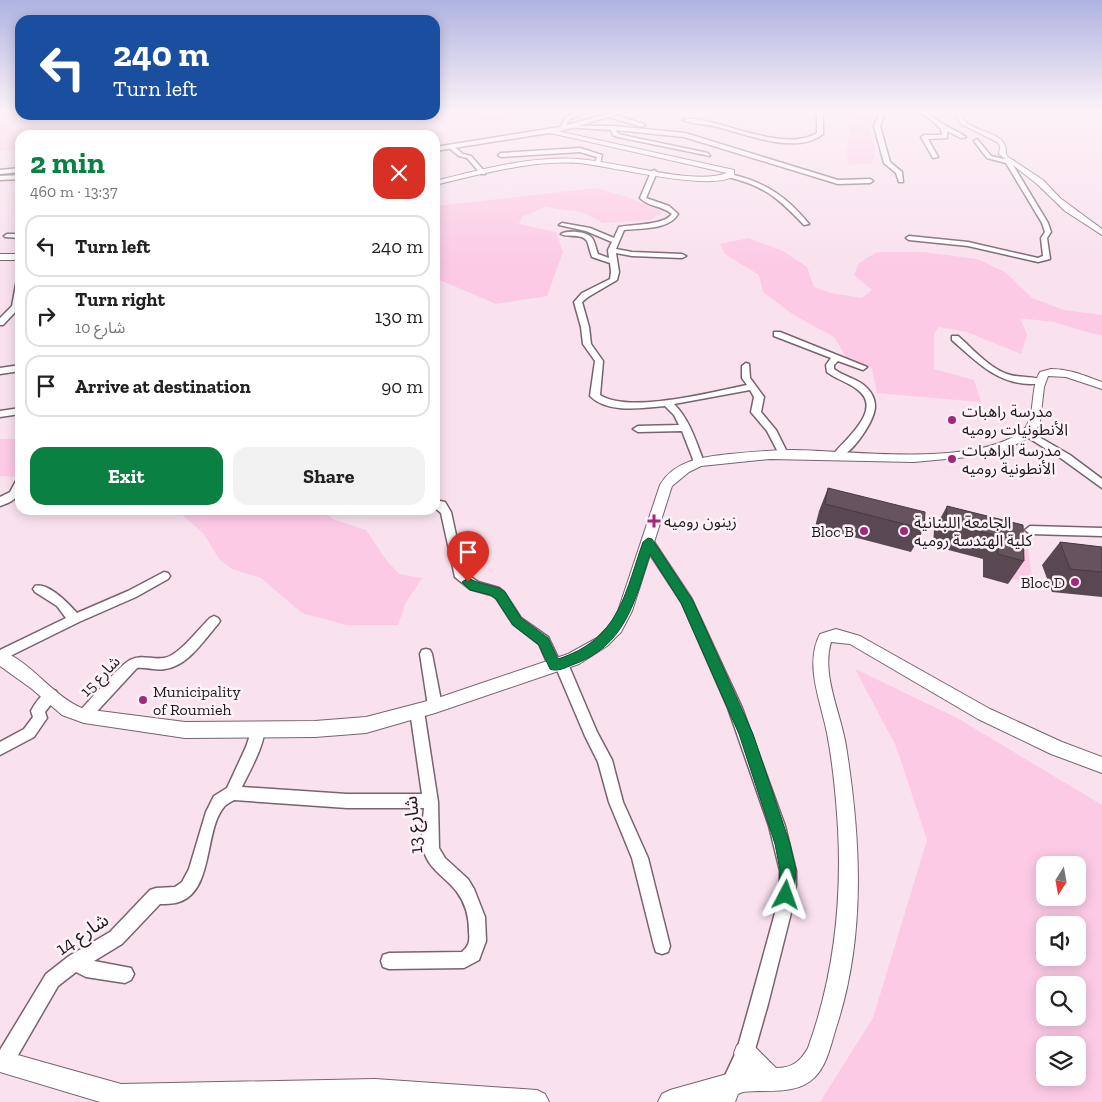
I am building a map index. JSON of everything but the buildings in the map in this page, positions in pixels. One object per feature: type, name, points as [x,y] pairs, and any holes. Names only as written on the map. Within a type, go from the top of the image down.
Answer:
[{"type":"main road","points":[[0,178],[15,177]]},
{"type":"street","points":[[473,161],[483,173]]},
{"type":"street","points":[[440,182],[539,162],[556,161]]},
{"type":"street","points":[[572,161],[693,178],[730,174],[773,191],[806,224]]},
{"type":"street","points":[[678,161],[772,185]]},
{"type":"street","points":[[771,161],[838,182],[870,181]]},
{"type":"street","points":[[887,161],[899,172],[901,181]]},
{"type":"street","points":[[909,238],[968,244],[1038,260],[1047,257],[1044,238],[1048,232],[1010,161]]},
{"type":"street","points":[[1011,161],[1040,182],[1068,210],[1102,232]]},
{"type":"street","points":[[0,172],[15,170]]},
{"type":"street","points":[[654,172],[643,198],[646,201],[671,210],[675,214],[672,218],[659,224],[621,228],[612,250],[615,272],[613,280],[585,295],[578,302],[585,327],[587,344],[599,361],[595,396],[600,401],[613,404],[667,403],[752,387]]},
{"type":"street","points":[[562,225],[588,229],[616,241]]},
{"type":"street","points":[[564,234],[584,235],[589,238],[595,255],[612,261]]},
{"type":"street","points":[[7,236],[15,236]]},
{"type":"street","points":[[612,250],[632,254],[682,256]]},
{"type":"street","points":[[0,257],[15,256]]},
{"type":"street","points":[[0,323],[15,310]]},
{"type":"street","points":[[777,334],[863,367]]},
{"type":"street","points":[[955,338],[987,367],[1000,376],[1040,381]]},
{"type":"street","points":[[836,357],[830,365],[830,370],[864,391],[871,402],[871,408],[863,429],[838,455]]},
{"type":"street","points":[[746,366],[746,378],[759,397],[756,412],[771,430],[783,454]]},
{"type":"street","points":[[0,371],[15,369]]},
{"type":"street","points":[[164,576],[132,594],[75,619],[0,656],[51,694],[68,710],[84,716],[185,730],[258,730],[366,725],[435,706],[558,664],[593,649],[616,628],[625,611],[659,506],[670,479],[699,462],[783,454],[918,457],[961,455],[1002,445],[1027,433],[1034,422],[1038,408],[1040,381],[1044,374],[1056,372],[1071,374],[1102,386]]},
{"type":"street","points":[[667,403],[675,409],[699,462]]},
{"type":"street","points":[[0,414],[15,412]]},
{"type":"street","points":[[638,429],[684,428]]},
{"type":"street","points":[[1027,433],[1102,484]]},
{"type":"street","points":[[0,502],[15,492]]},
{"type":"street","points":[[440,505],[446,512],[459,574],[474,586],[495,591],[500,595],[517,621],[544,641],[558,664],[605,760],[616,802],[640,858],[662,946]]},
{"type":"street","points":[[1030,530],[1102,532]]},
{"type":"street","points":[[648,542],[687,601],[735,708],[777,826],[786,858],[788,885],[783,913],[746,1053],[726,1094]]},
{"type":"street","points":[[39,588],[61,602],[75,619]]},
{"type":"street","name":"شارع 15","points":[[84,716],[133,664],[140,661],[168,663],[177,658],[214,621]]},
{"type":"street","points":[[670,1102],[726,1094],[744,1081],[760,1079],[775,1081],[801,1074],[811,1063],[833,1004],[842,960],[847,912],[847,828],[838,746],[821,665],[822,644],[825,638],[846,636],[855,640],[984,714],[1056,748],[1102,765]]},
{"type":"street","points":[[426,654],[435,706]]},
{"type":"street","points":[[0,749],[30,733],[40,718],[38,711],[51,694]]},
{"type":"street","name":"شارع 13","points":[[389,962],[464,960],[473,954],[478,941],[477,917],[468,895],[462,885],[439,864],[431,849],[431,802],[417,712]]},
{"type":"street","name":"شارع 14","points":[[2,1061],[52,980],[74,962],[116,938],[156,896],[177,895],[188,888],[203,850],[211,817],[220,801],[232,793],[253,748],[258,730]]},
{"type":"street","points":[[232,793],[315,799],[415,800],[431,802]]},
{"type":"street","points":[[74,962],[86,968],[125,974]]},
{"type":"street","points":[[746,1053],[759,1069],[775,1081]]},
{"type":"street","points":[[2,1061],[120,1099],[375,1090],[537,1102]]},
{"type":"shaded area","points":[[848,161],[873,161],[872,164],[849,165]]},
{"type":"shaded area","points":[[595,188],[628,197],[663,212],[650,220],[603,223],[582,212],[545,207],[522,217],[519,224],[556,232],[563,252],[547,296],[496,304],[440,280],[440,206]]},
{"type":"shaded area","points":[[748,238],[783,251],[807,267],[814,287],[831,293],[862,298],[872,290],[854,275],[859,263],[877,252],[923,252],[977,259],[1005,272],[1032,298],[1064,310],[1102,315],[1102,335],[1054,322],[1020,318],[1027,335],[1021,354],[967,332],[939,327],[934,333],[934,369],[974,380],[981,402],[877,393],[872,368],[846,357],[834,337],[794,315],[763,292],[759,275],[725,254],[720,244]]},
{"type":"shaded area","points":[[0,439],[15,439],[15,477],[0,476]]},
{"type":"shaded area","points":[[183,515],[327,515],[335,520],[366,530],[387,561],[399,574],[422,578],[406,602],[398,625],[347,625],[302,613],[261,578],[232,569],[219,559],[204,534]]},
{"type":"shaded area","points":[[1007,544],[1028,549],[1033,584],[1009,578]]},
{"type":"shaded area","points":[[855,669],[957,718],[1102,805],[1102,1102],[820,1102],[873,1018],[927,840],[896,746]]},
{"type":"place","name":"مدرسة راهبات الأنطونيات روميه","points":[[952,420]]},
{"type":"place","name":"مدرسة الراهبات الأنطونية روميه","points":[[952,459]]},
{"type":"place","name":"زينون روميه","points":[[654,521]]},
{"type":"place","name":"Bloc B","points":[[864,531]]},
{"type":"place","name":"الجامعة اللبنانية كلية الهندسة روميه","points":[[904,531]]},
{"type":"place","name":"Bloc D","points":[[1075,582]]},
{"type":"place","name":"Municipality of Roumieh","points":[[143,700]]},
{"type":"route","points":[[468,582],[480,588],[495,591],[500,595],[517,621],[544,641],[555,666],[573,660],[593,649],[616,628],[625,611],[648,542],[687,601],[746,734],[786,858],[788,885],[786,895]]}]
